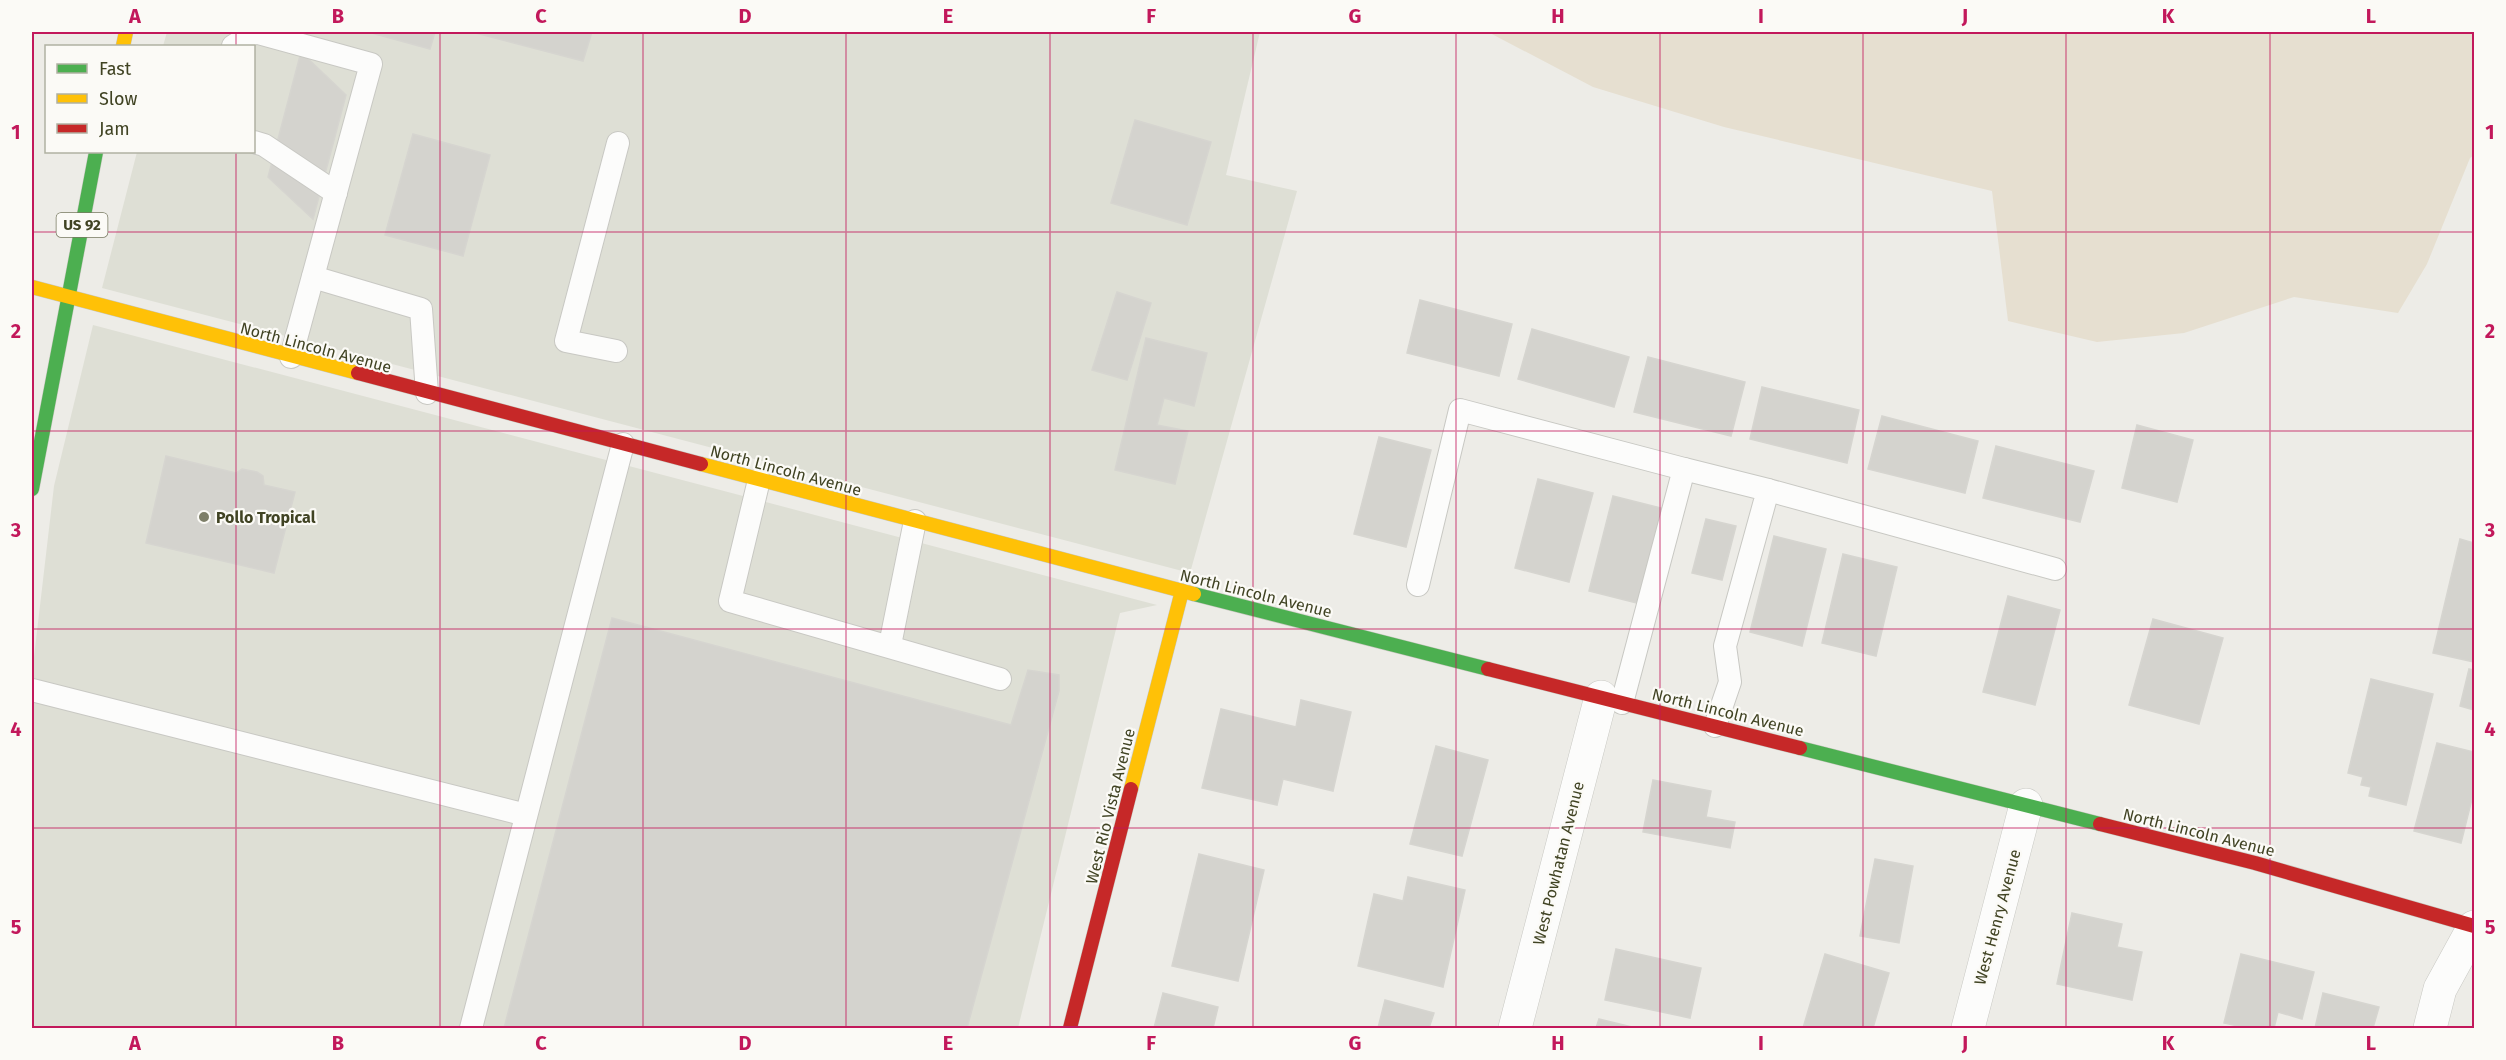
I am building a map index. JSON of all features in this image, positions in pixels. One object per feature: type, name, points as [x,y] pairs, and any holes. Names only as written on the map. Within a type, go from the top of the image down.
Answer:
[{"type":"street","name":"US 92","points":[[32,489],[96,153]]},
{"type":"street","name":"North Lincoln Avenue","points":[[32,287],[67,299],[1182,591],[2255,863],[2475,926]]},
{"type":"street","name":"West Rio Vista Avenue","points":[[1070,1029],[1182,591]]},
{"type":"street","name":"West Powhatan Avenue","points":[[1515,1029],[1612,700]]},
{"type":"street","name":"West Henry Avenue","points":[[1968,1029],[2026,805]]},
{"type":"street","points":[[2430,1029],[2440,989],[2475,926]]},
{"type":"lane","points":[[235,45],[255,32],[371,64],[291,357]]},
{"type":"lane","points":[[255,142],[264,145],[336,193]]},
{"type":"lane","points":[[615,351],[566,341],[618,143]]},
{"type":"lane","points":[[313,277],[421,309],[428,393]]},
{"type":"lane","points":[[1418,585],[1460,410],[2055,568]]},
{"type":"lane","points":[[471,1029],[623,444]]},
{"type":"lane","points":[[1612,700],[1684,469]]},
{"type":"lane","points":[[759,480],[730,601],[890,645],[1000,679]]},
{"type":"lane","points":[[1715,726],[1730,682],[1725,646],[1768,490]]},
{"type":"lane","points":[[890,645],[915,521]]},
{"type":"lane","points":[[32,690],[526,815]]},
{"type":"shaded area","points":[[167,32],[1260,32],[1226,175],[1297,191],[1190,573],[102,288],[137,153],[255,153],[255,45],[163,45]]},
{"type":"shaded area","points":[[1488,32],[2474,32],[2474,155],[2470,158],[2427,264],[2398,313],[2294,297],[2184,333],[2097,342],[2008,321],[1992,191],[1724,127],[1593,87]]},
{"type":"shaded area","points":[[93,325],[1157,605],[1120,613],[1018,1028],[32,1028],[32,674],[54,486]]},
{"type":"building","points":[[368,32],[435,32],[430,49]]},
{"type":"building","points":[[472,32],[592,32],[583,61]]},
{"type":"building","points":[[301,52],[346,95],[313,219],[268,177]]},
{"type":"building","points":[[1135,120],[1211,142],[1187,225],[1111,203]]},
{"type":"building","points":[[413,134],[490,155],[463,256],[385,235]]},
{"type":"building","points":[[1117,292],[1151,303],[1127,380],[1092,370]]},
{"type":"building","points":[[1420,300],[1512,324],[1499,376],[1407,353]]},
{"type":"building","points":[[1532,329],[1629,357],[1614,407],[1518,379]]},
{"type":"building","points":[[1146,338],[1207,353],[1194,406],[1164,398],[1157,425],[1188,431],[1175,484],[1115,470]]},
{"type":"building","points":[[1648,357],[1745,382],[1731,436],[1634,412]]},
{"type":"building","points":[[1762,387],[1859,410],[1847,463],[1750,439]]},
{"type":"building","points":[[1882,416],[1978,441],[1965,493],[1868,469]]},
{"type":"building","points":[[2137,425],[2193,440],[2177,502],[2122,488]]},
{"type":"building","points":[[1379,437],[1431,450],[1406,547],[1354,534]]},
{"type":"building","points":[[1996,446],[2094,471],[2080,522],[1983,498]]},
{"type":"building","points":[[166,456],[236,473],[242,469],[257,472],[263,476],[264,485],[295,492],[274,573],[146,543]]},
{"type":"building","points":[[1538,479],[1593,493],[1569,582],[1515,568]]},
{"type":"building","points":[[1613,496],[1665,509],[1641,604],[1589,591]]},
{"type":"building","points":[[1706,519],[1736,526],[1722,580],[1692,573]]},
{"type":"building","points":[[1774,536],[1826,549],[1802,646],[1750,632]]},
{"type":"building","points":[[2460,539],[2474,543],[2474,662],[2433,653]]},
{"type":"building","points":[[1843,554],[1897,567],[1876,656],[1822,643]]},
{"type":"building","points":[[2008,596],[2060,610],[2035,705],[1983,692]]},
{"type":"building","points":[[612,618],[1011,725],[1028,670],[1059,675],[1059,691],[967,1028],[504,1028]]},
{"type":"building","points":[[2153,619],[2223,638],[2199,724],[2129,705]]},
{"type":"building","points":[[2469,669],[2474,670],[2474,710],[2460,706]]},
{"type":"building","points":[[2371,679],[2433,694],[2406,805],[2369,796],[2371,787],[2361,785],[2363,777],[2348,773]]},
{"type":"building","points":[[1301,700],[1351,712],[1333,791],[1283,779],[1277,805],[1202,788],[1221,709],[1296,727]]},
{"type":"building","points":[[2437,743],[2474,752],[2474,791],[2461,843],[2414,831]]},
{"type":"building","points":[[1436,746],[1488,760],[1462,856],[1410,844]]},
{"type":"building","points":[[1653,780],[1711,791],[1706,817],[1735,822],[1730,848],[1643,832]]},
{"type":"building","points":[[1199,854],[1264,870],[1238,981],[1172,966]]},
{"type":"building","points":[[1875,859],[1913,866],[1899,943],[1860,936]]},
{"type":"building","points":[[1408,877],[1465,890],[1443,987],[1358,966],[1374,894],[1403,901]]},
{"type":"building","points":[[2072,913],[2122,924],[2117,947],[2142,952],[2132,1000],[2057,984]]},
{"type":"building","points":[[1616,949],[1701,968],[1690,1018],[1605,1000]]},
{"type":"building","points":[[1825,954],[1889,973],[1873,1028],[1803,1028]]},
{"type":"building","points":[[2241,954],[2314,972],[2302,1019],[2278,1012],[2274,1028],[2247,1028],[2224,1023]]},
{"type":"building","points":[[1163,993],[1218,1007],[1213,1028],[1154,1028]]},
{"type":"building","points":[[2323,993],[2379,1007],[2373,1028],[2315,1028]]},
{"type":"building","points":[[1385,1000],[1434,1013],[1429,1028],[1378,1028]]},
{"type":"building","points":[[1599,1019],[1636,1028],[1596,1028]]},
{"type":"traffic: fast","points":[[32,489],[96,153]]},
{"type":"traffic: fast","points":[[1194,594],[1488,669]]},
{"type":"traffic: fast","points":[[1800,748],[2100,824]]},
{"type":"traffic: slow","points":[[123,45],[126,32]]},
{"type":"traffic: slow","points":[[32,287],[358,373]]},
{"type":"traffic: slow","points":[[701,464],[1194,594]]},
{"type":"traffic: slow","points":[[1131,789],[1182,591]]},
{"type":"traffic: jam","points":[[358,373],[701,464]]},
{"type":"traffic: jam","points":[[1488,669],[1800,748]]},
{"type":"traffic: jam","points":[[1070,1028],[1131,789]]},
{"type":"traffic: jam","points":[[2100,824],[2255,863],[2474,926]]},
{"type":"place","name":"Pollo Tropical","points":[[204,517]]}]
